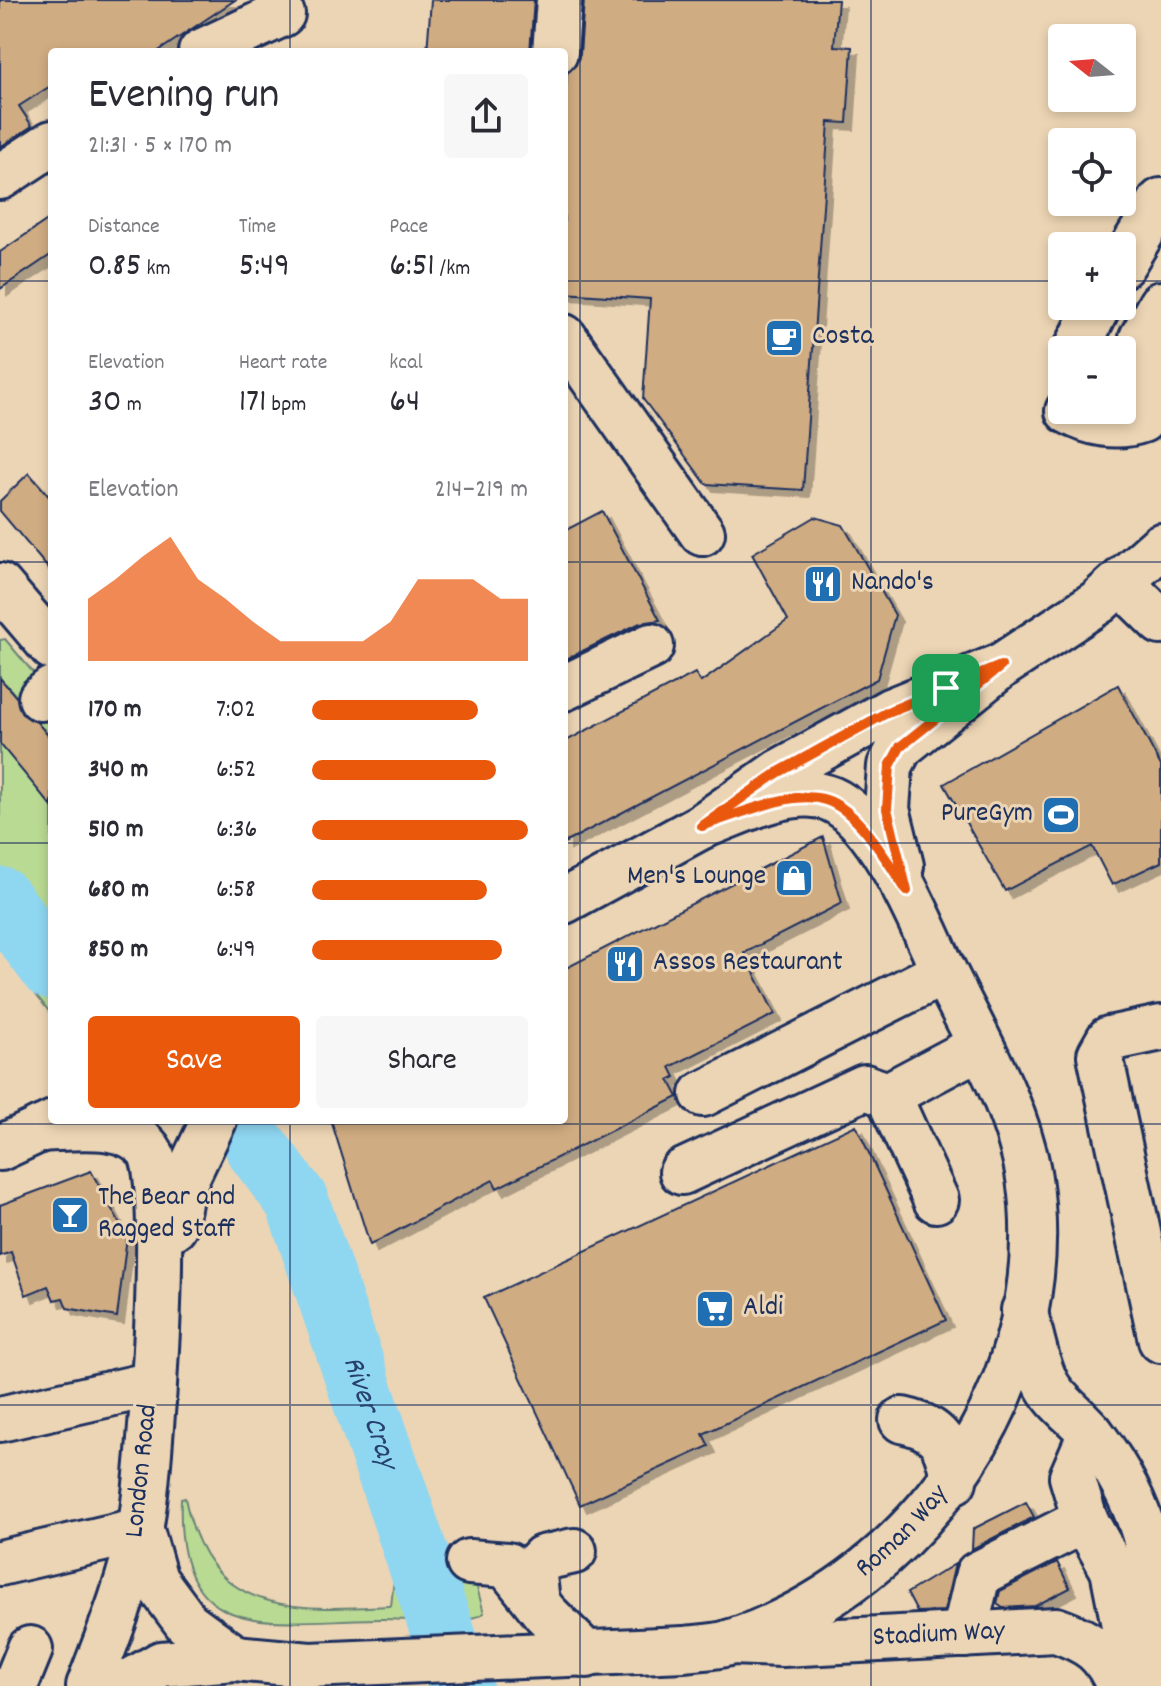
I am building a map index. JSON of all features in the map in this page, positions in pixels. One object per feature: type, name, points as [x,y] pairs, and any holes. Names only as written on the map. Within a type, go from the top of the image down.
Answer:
[{"type":"main road","points":[[555,48],[559,0]]},
{"type":"main road","points":[[212,48],[282,22]]},
{"type":"main road","points":[[0,177],[48,146]]},
{"type":"main road","points":[[1136,242],[1161,201]]},
{"type":"main road","points":[[1136,346],[1151,321]]},
{"type":"main road","points":[[568,343],[702,533]]},
{"type":"main road","points":[[568,899],[702,826],[779,772],[890,711],[1001,666],[1122,584],[1161,546]]},
{"type":"main road","points":[[1122,584],[1161,622]]},
{"type":"main road","points":[[0,586],[48,642]]},
{"type":"main road","points":[[568,686],[651,646]]},
{"type":"main road","name":"Roman Way","points":[[907,891],[887,809],[890,766],[900,747],[1001,666]]},
{"type":"main road","name":"Roman Way","points":[[123,1686],[161,1664],[235,1658],[391,1670],[479,1658],[587,1655],[731,1642],[817,1604],[880,1559],[954,1481],[990,1422],[1010,1368],[1034,1252],[1029,1177],[1015,1125],[907,891],[864,828],[833,800],[810,795],[782,798],[702,826]]},
{"type":"main road","points":[[703,1094],[944,972]]},
{"type":"main road","points":[[1161,1028],[1109,1039],[1100,1055],[1161,1340]]},
{"type":"main road","points":[[888,1095],[980,1046]]},
{"type":"main road","points":[[682,1172],[865,1087],[888,1095],[936,1200]]},
{"type":"main road","points":[[0,1148],[50,1124]]},
{"type":"main road","name":"London Road","points":[[50,1124],[103,1127],[132,1136],[149,1150],[160,1184],[159,1296],[141,1530],[89,1686]]},
{"type":"main road","name":"London Road","points":[[159,1296],[182,1187],[212,1124]]},
{"type":"main road","points":[[1024,1310],[1045,1383],[1091,1433],[1128,1484],[1141,1512],[1155,1564],[1161,1635],[1154,1686]]},
{"type":"main road","points":[[0,1419],[153,1384]]},
{"type":"main road","points":[[902,1420],[928,1426],[947,1448],[954,1481]]},
{"type":"main road","points":[[1091,1433],[1072,1477],[1085,1520],[1113,1570],[1136,1686]]},
{"type":"main road","points":[[964,1635],[978,1574],[1085,1520]]},
{"type":"main road","points":[[0,1563],[141,1530],[155,1580],[187,1623],[235,1658]]},
{"type":"main road","points":[[537,1602],[533,1568],[543,1558],[574,1551]]},
{"type":"main road","points":[[469,1562],[507,1565],[587,1655]]},
{"type":"main road","name":"Stadium Way","points":[[731,1642],[782,1644],[1056,1630],[1088,1641],[1111,1667],[1119,1686]]},
{"type":"green space","points":[[5,639],[48,690],[48,1010],[0,949],[0,640]]},
{"type":"green space","points":[[185,1498],[197,1537],[213,1565],[235,1585],[260,1598],[320,1608],[391,1606],[394,1579],[473,1573],[484,1613],[464,1619],[435,1621],[270,1621],[239,1616],[214,1603],[195,1581],[184,1548],[181,1499]]},
{"type":"building","points":[[0,0],[235,0],[163,48],[48,48],[48,88],[19,106],[32,126],[0,147]]},
{"type":"building","points":[[431,0],[534,0],[530,48],[427,48]]},
{"type":"building","points":[[584,0],[838,0],[834,46],[852,47],[847,123],[829,122],[803,490],[706,484],[643,399],[650,299],[568,293],[568,72],[576,65],[580,54]]},
{"type":"building","points":[[48,220],[48,257],[0,289],[0,252]]},
{"type":"building","points":[[29,473],[48,495],[48,568],[0,511],[0,501]]},
{"type":"building","points":[[602,511],[660,620],[640,623],[568,658],[568,529]]},
{"type":"building","points":[[815,517],[843,525],[895,615],[877,679],[568,841],[568,740],[695,673],[701,682],[788,620],[752,554]]},
{"type":"building","points":[[0,678],[17,698],[22,714],[37,722],[48,735],[48,802],[0,744]]},
{"type":"building","name":"PureGym","points":[[1118,685],[1161,766],[1161,862],[1112,885],[1092,846],[1005,891],[944,784]]},
{"type":"building","points":[[823,837],[842,903],[744,953],[775,1014],[670,1067],[675,1077],[669,1080],[678,1097],[497,1188],[493,1180],[370,1245],[332,1124],[568,1124],[568,967]]},
{"type":"building","name":"Aldi","points":[[856,1125],[946,1320],[703,1434],[709,1446],[580,1505],[484,1298]]},
{"type":"building","points":[[91,1171],[127,1237],[117,1317],[67,1308],[63,1298],[54,1300],[48,1286],[26,1295],[11,1252],[0,1256],[0,1205]]},
{"type":"building","points":[[1026,1502],[1034,1517],[972,1549],[973,1529]]},
{"type":"building","points":[[1057,1562],[1070,1588],[1035,1606],[1003,1608],[997,1604],[1000,1591]]},
{"type":"building","points":[[955,1564],[944,1611],[917,1612],[907,1593]]},
{"type":"waterway","name":"River Cray","points":[[0,899],[48,963]]},
{"type":"waterway","name":"River Cray","points":[[257,1148],[297,1201],[461,1686]]},
{"type":"place","name":"Costa","points":[[784,338]]},
{"type":"place","name":"Nando's","points":[[823,584]]},
{"type":"place","name":"PureGym","points":[[1061,815]]},
{"type":"place","name":"Men's Lounge","points":[[794,878]]},
{"type":"place","name":"Assos Restaurant","points":[[625,964]]},
{"type":"place","name":"The Bear and Ragged Staff","points":[[70,1215]]},
{"type":"place","name":"Aldi","points":[[715,1309]]},
{"type":"route","points":[[1001,666],[900,747],[890,766],[887,809],[907,891],[881,849],[855,818],[833,800],[810,795],[782,798],[702,826],[779,772],[890,711],[946,688],[1001,666]]}]
